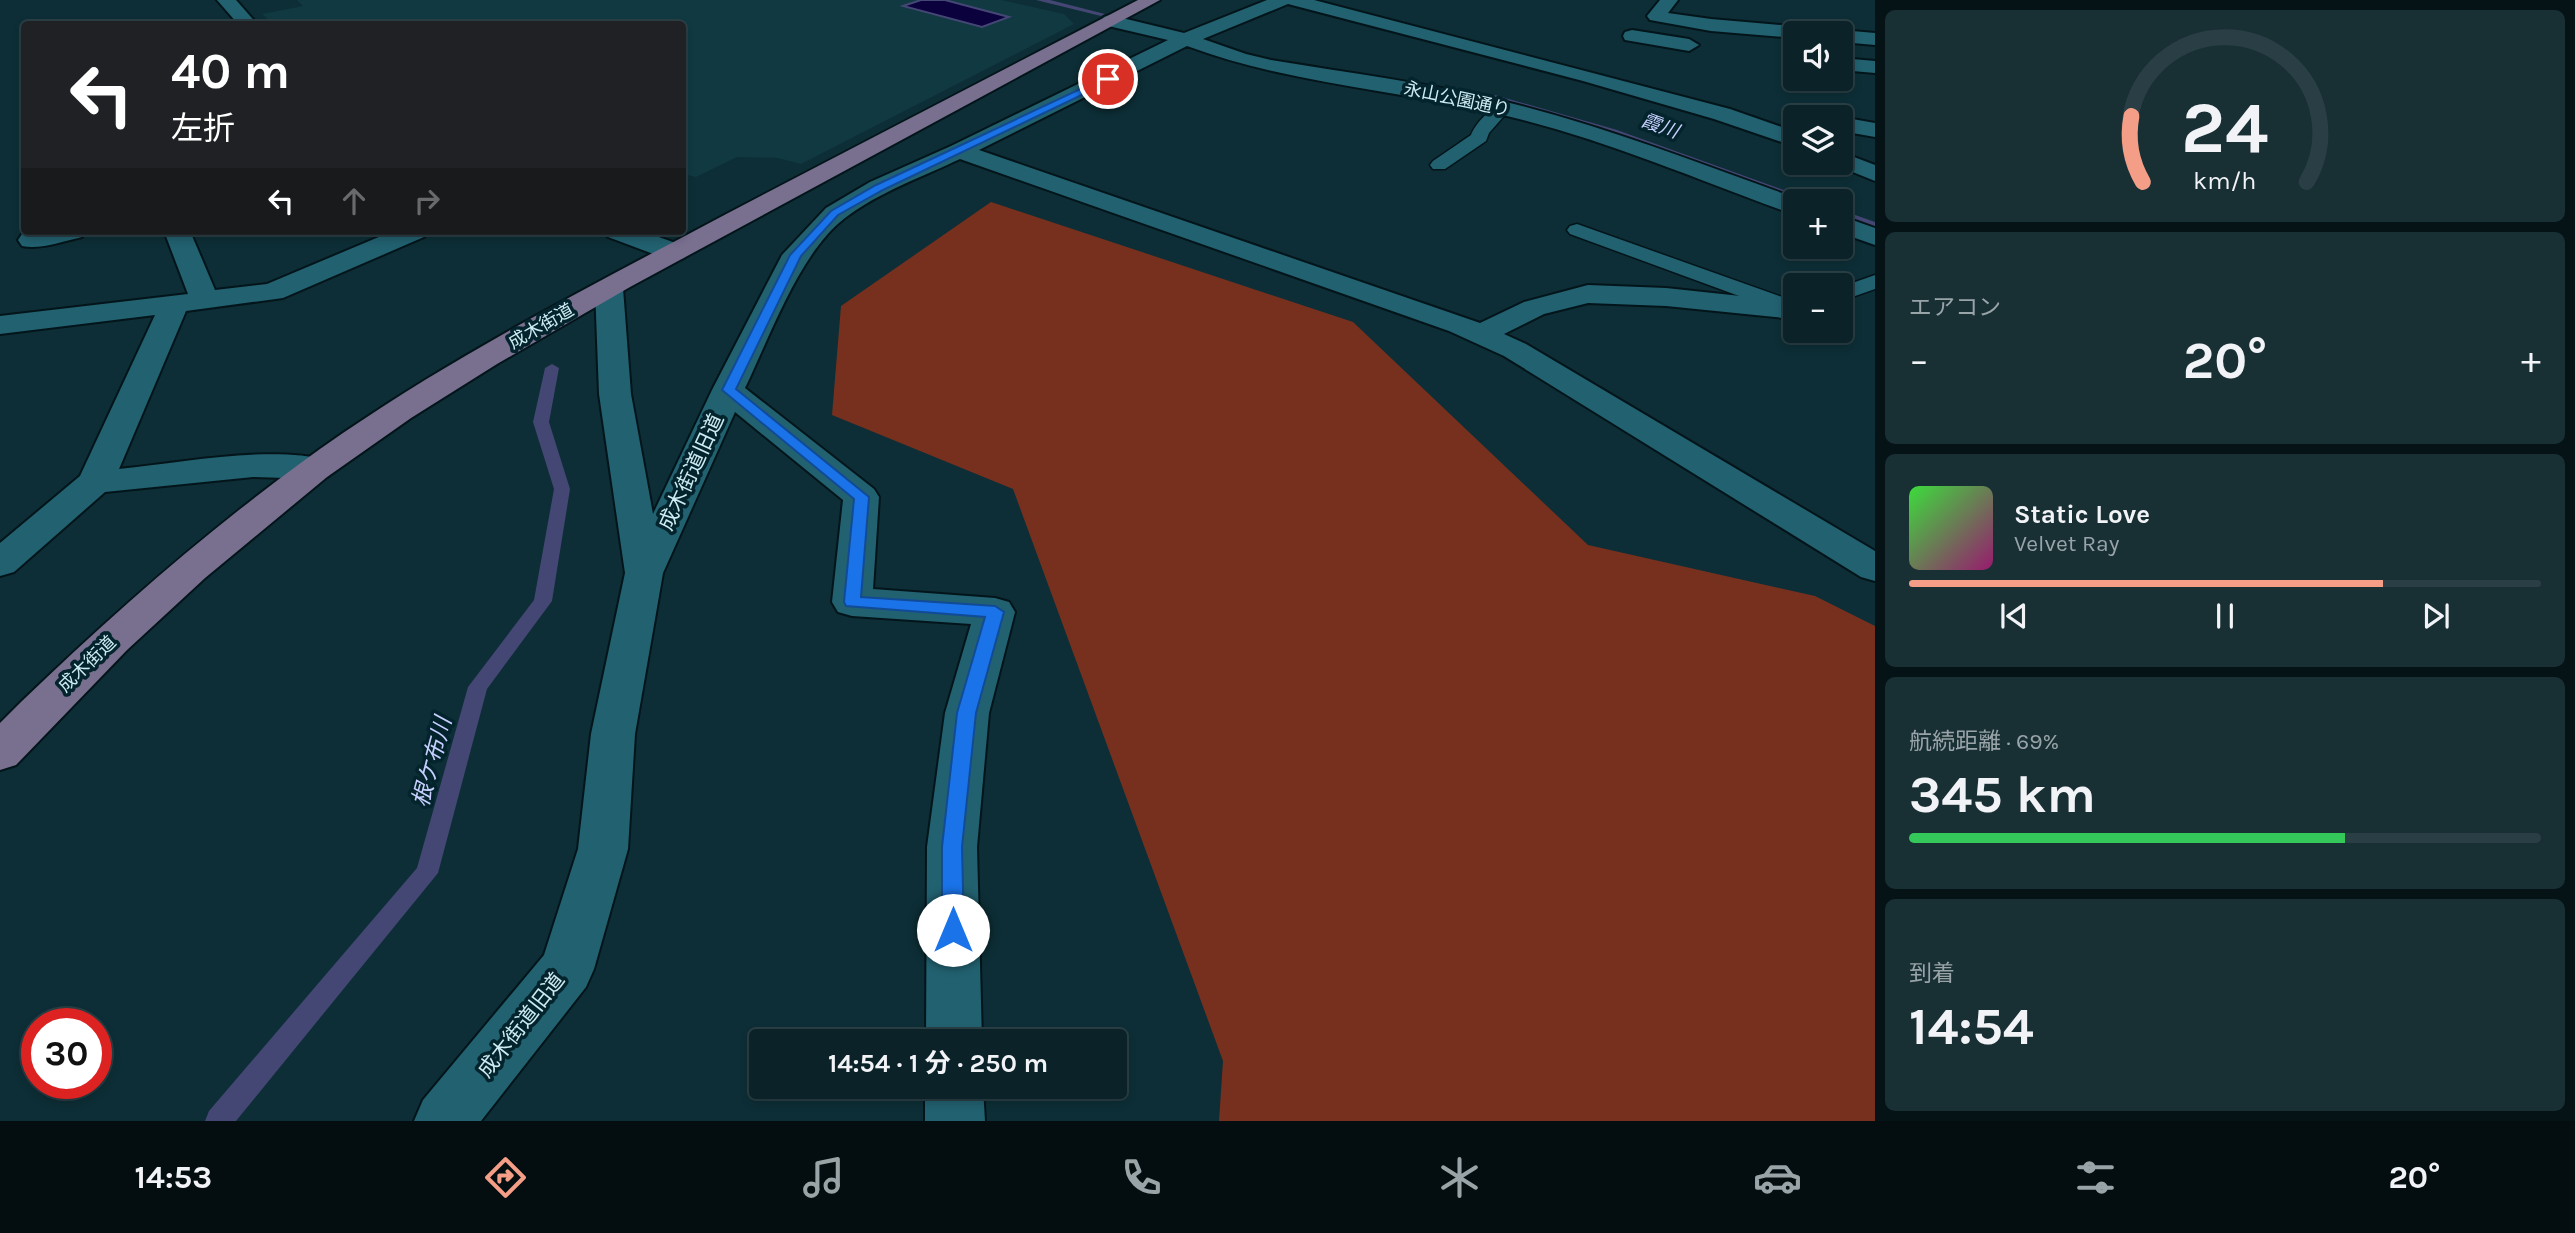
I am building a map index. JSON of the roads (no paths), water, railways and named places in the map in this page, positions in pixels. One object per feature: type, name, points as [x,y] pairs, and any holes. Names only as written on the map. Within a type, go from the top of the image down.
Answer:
[{"type":"main road","name":"成木街道","points":[[0,752],[117,635],[227,538],[316,468],[466,370],[609,288],[1151,0]]},
{"type":"street","points":[[226,0],[245,21]]},
{"type":"street","name":"成木街道旧道","points":[[444,1121],[567,969],[603,849],[613,734],[644,573],[729,390],[796,255],[835,213],[879,187],[959,151],[1186,39],[1283,0]]},
{"type":"street","points":[[1293,0],[1595,72],[1778,112]]},
{"type":"street","points":[[1656,16],[1669,0]]},
{"type":"street","points":[[1709,48],[1627,40],[1648,19],[1656,16],[1711,25],[1783,31]]},
{"type":"street","name":"永山公園通り","points":[[1110,21],[1186,39],[1240,59],[1271,66],[1440,94],[1503,108],[1606,138],[1783,202]]},
{"type":"street","points":[[1853,37],[1875,39]]},
{"type":"street","points":[[1853,65],[1875,67]]},
{"type":"street","points":[[1595,72],[1783,136]]},
{"type":"street","points":[[1853,126],[1875,130]]},
{"type":"street","points":[[959,151],[1285,263],[1480,334],[1515,350],[1875,568]]},
{"type":"street","points":[[1853,164],[1875,174]]},
{"type":"street","points":[[1853,229],[1875,237]]},
{"type":"street","points":[[30,240],[53,235]]},
{"type":"street","points":[[0,563],[95,482],[190,302],[178,235]]},
{"type":"street","points":[[0,325],[273,292],[406,235]]},
{"type":"street","points":[[628,235],[674,252]]},
{"type":"street","points":[[609,288],[615,394],[644,573]]},
{"type":"street","points":[[1480,334],[1534,308],[1588,294],[1666,297],[1783,309]]},
{"type":"street","points":[[729,390],[862,497],[852,602],[995,612],[967,713],[952,847],[954,1029]]},
{"type":"street","points":[[95,482],[253,466],[316,468]]},
{"type":"street","points":[[954,1099],[955,1121]]},
{"type":"lane","points":[[1439,165],[1480,137],[1480,132],[1503,108]]},
{"type":"lane","points":[[1577,230],[1783,306]]},
{"type":"lane","points":[[1853,290],[1875,282]]},
{"type":"waterway","name":"霞川","points":[[1040,0],[1101,14]]},
{"type":"waterway","name":"霞川","points":[[1495,98],[1613,132],[1783,192]]},
{"type":"waterway","name":"霞川","points":[[1853,218],[1875,226]]},
{"type":"waterway","name":"根ケ布川","points":[[219,1121],[427,873],[478,687],[543,601],[562,489],[541,422],[552,368]]}]
